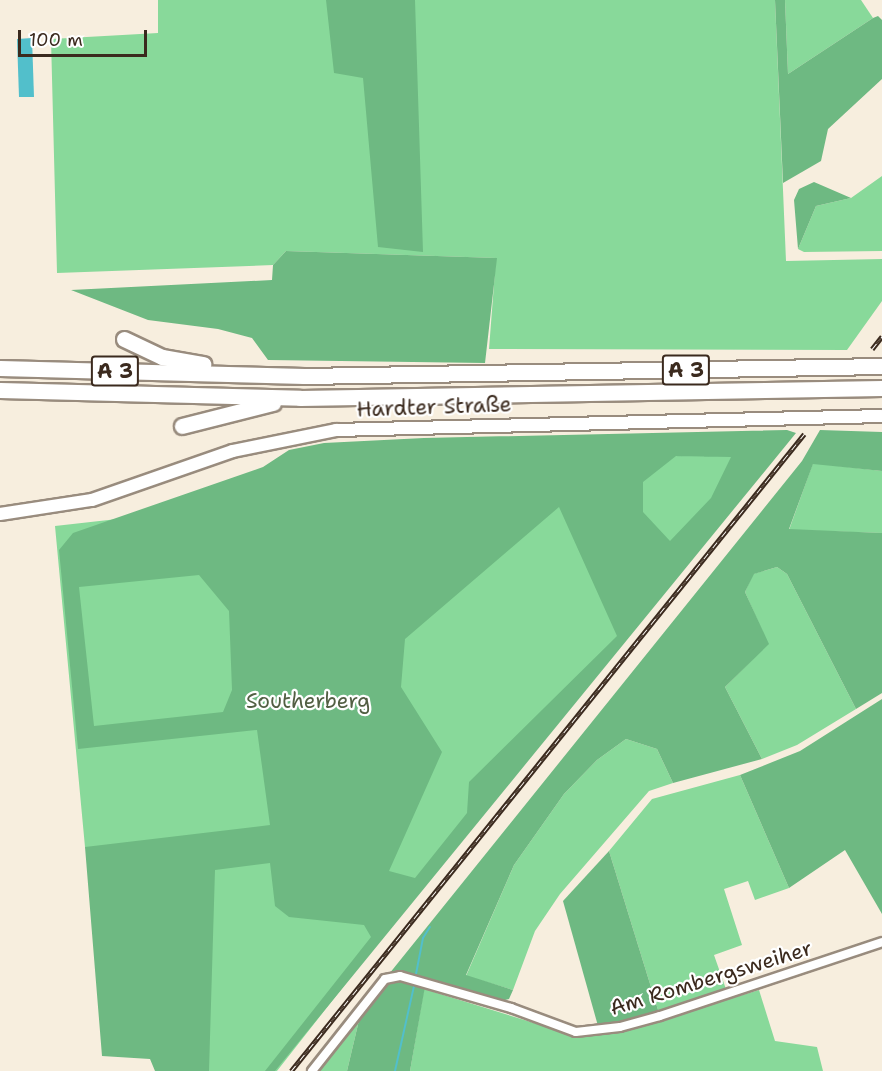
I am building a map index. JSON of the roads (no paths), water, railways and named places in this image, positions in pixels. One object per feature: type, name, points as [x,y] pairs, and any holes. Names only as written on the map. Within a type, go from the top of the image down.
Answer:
[{"type":"highway","points":[[124,339],[162,357],[212,364],[231,374]]},
{"type":"highway","name":"A 3","points":[[0,368],[374,375],[882,366]]},
{"type":"highway","name":"A 3","points":[[0,390],[300,398],[882,387]]},
{"type":"highway","points":[[182,426],[300,398]]},
{"type":"main road","name":"Hardter Straße","points":[[0,514],[92,500],[233,451],[336,430],[882,416]]},
{"type":"street","name":"Am Rombergsweiher","points":[[312,1071],[385,979],[400,976],[511,1008],[576,1032],[620,1027],[660,1016],[882,942]]},
{"type":"water","points":[[32,38],[34,97],[19,97],[17,39]]},
{"type":"waterway","points":[[416,974],[423,938],[430,927]]},
{"type":"waterway","points":[[395,1071],[414,986]]},
{"type":"railway","points":[[872,349],[882,336]]},
{"type":"railway","points":[[291,1071],[804,434]]},
{"type":"park label","name":"Southerberg","points":[[308,701]]}]
